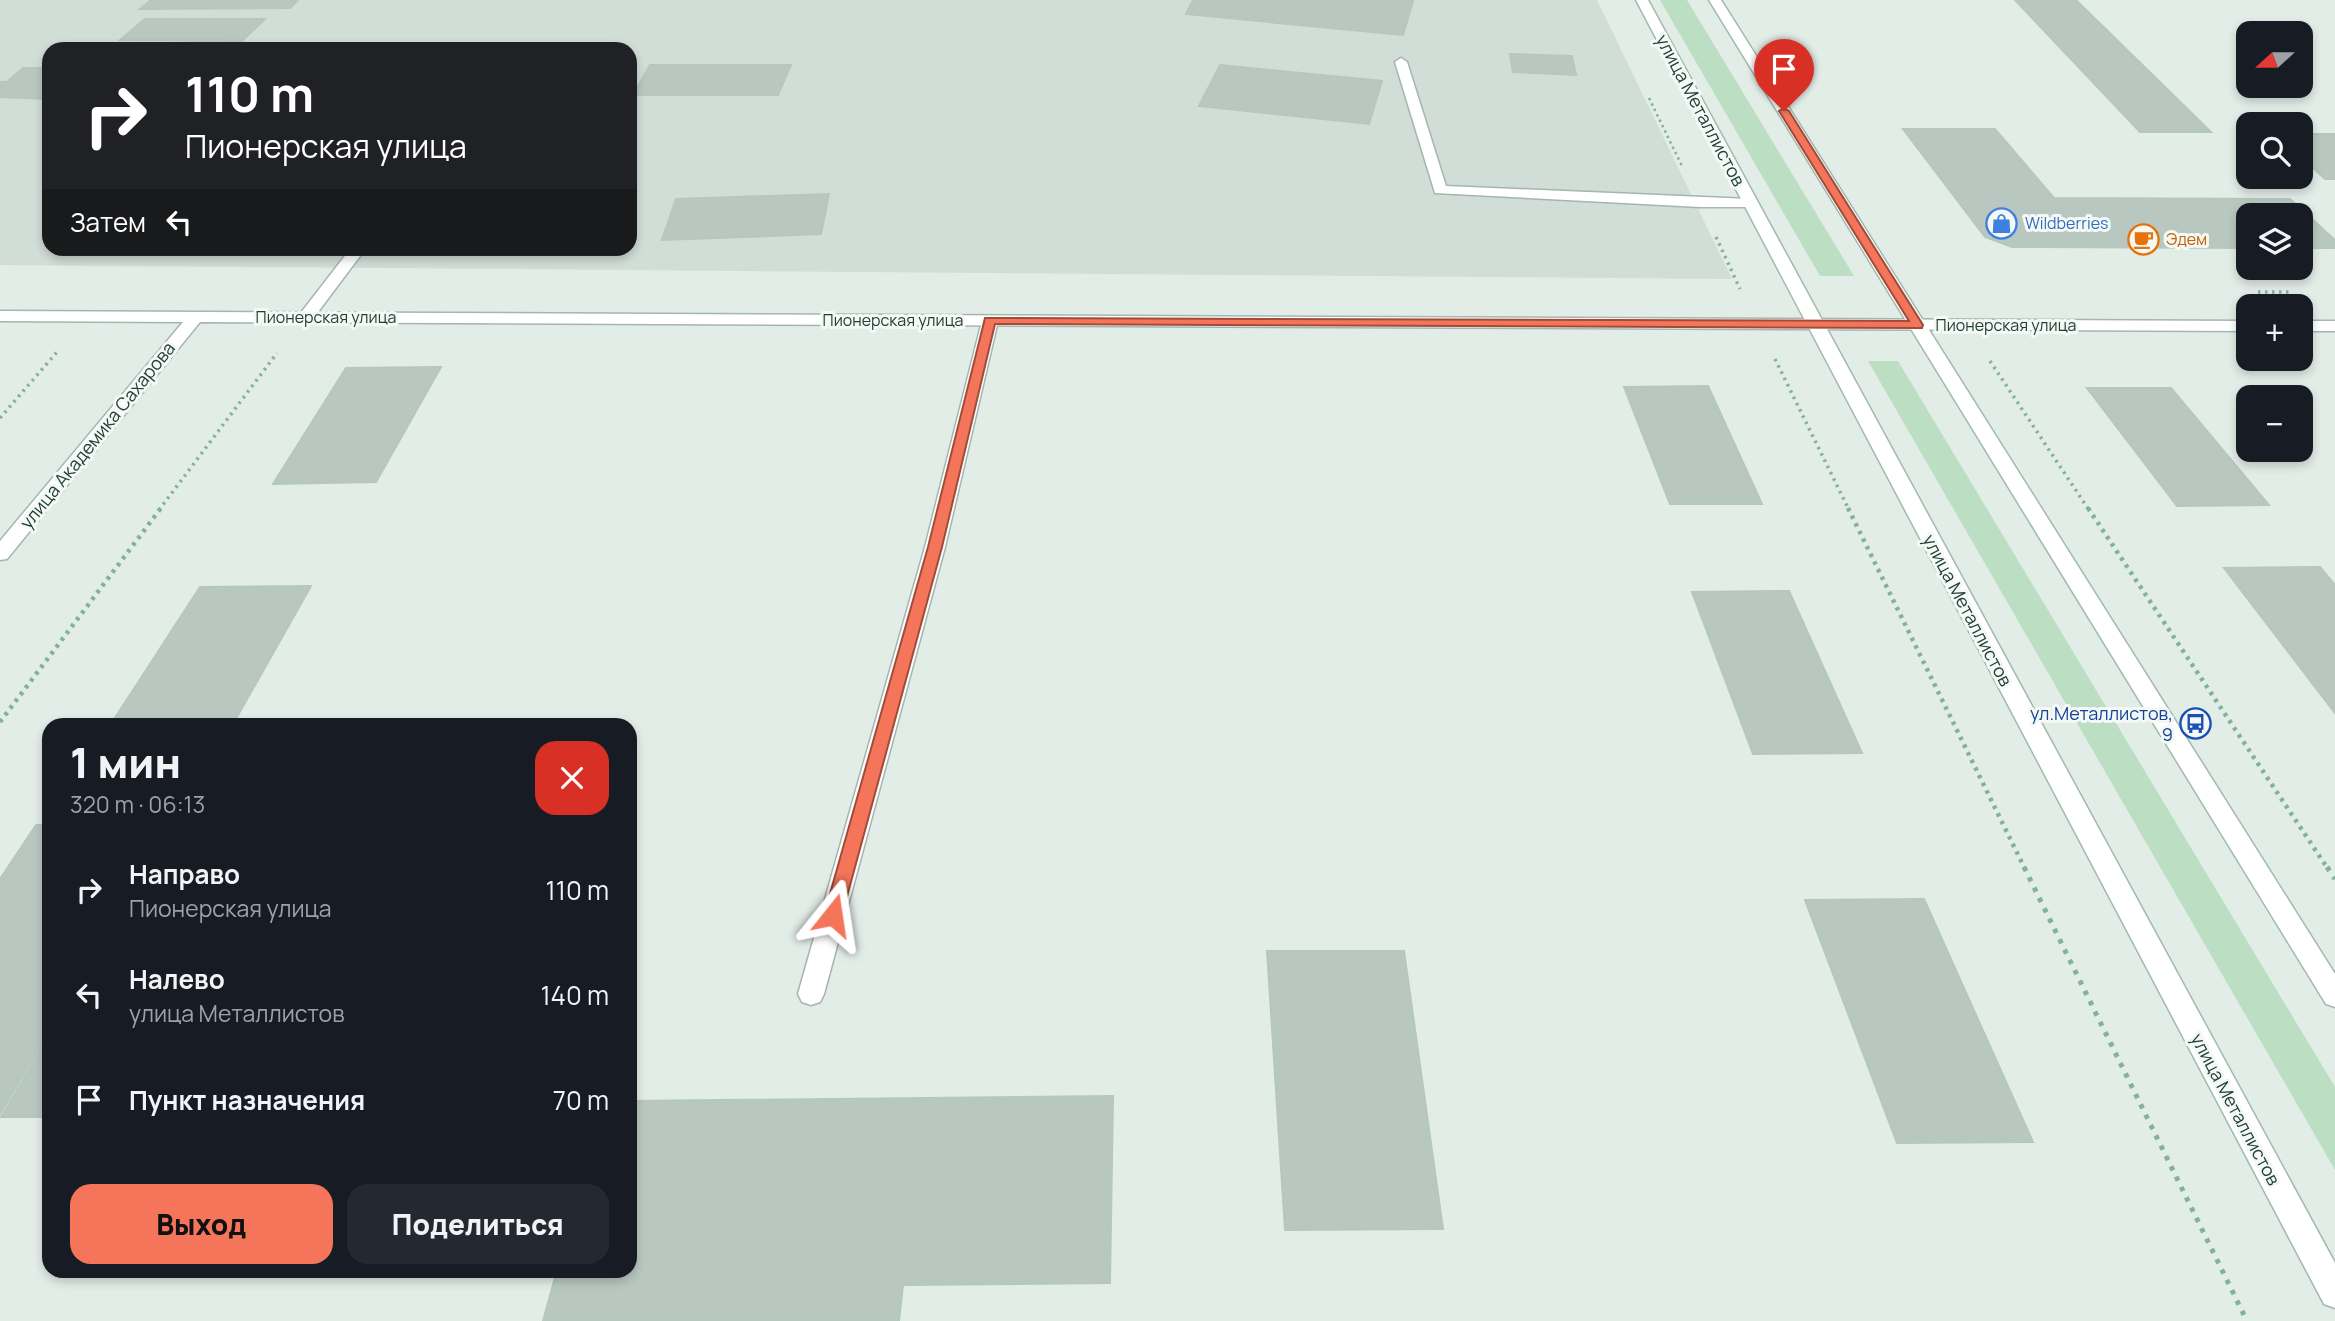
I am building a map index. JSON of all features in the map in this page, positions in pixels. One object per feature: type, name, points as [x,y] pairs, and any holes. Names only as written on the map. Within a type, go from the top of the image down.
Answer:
[{"type":"street","name":"улица Металлистов","points":[[1642,0],[2335,1293]]},
{"type":"street","points":[[1715,0],[2335,996]]},
{"type":"street","points":[[1401,62],[1440,190],[1750,203]]},
{"type":"street","points":[[306,317],[353,256]]},
{"type":"street","name":"Пионерская улица","points":[[0,316],[2236,326]]},
{"type":"street","name":"улица Академика Сахарова","points":[[0,554],[195,317]]},
{"type":"street","points":[[811,994],[935,547],[990,321]]},
{"type":"street","points":[[2313,326],[2335,326]]},
{"type":"path","points":[[1648,95],[1741,289]]},
{"type":"path","points":[[0,418],[63,346]]},
{"type":"path","points":[[0,722],[282,347]]},
{"type":"path","points":[[1773,354],[2247,1321]]},
{"type":"path","points":[[1986,355],[2335,879]]},
{"type":"shaded area","points":[[0,0],[1597,0],[1732,279],[0,265]]},
{"type":"green space","points":[[1660,0],[1687,0],[1854,276],[1820,276]]},
{"type":"green space","points":[[1868,361],[1898,361],[2335,1087],[2335,1170]]},
{"type":"building","points":[[151,0],[298,0],[290,8],[140,9]]},
{"type":"building","points":[[1193,0],[1413,1],[1403,35],[1186,14]]},
{"type":"building","points":[[2015,0],[2076,0],[2211,132],[2140,132]]},
{"type":"building","points":[[145,19],[265,19],[242,41],[120,40]]},
{"type":"building","points":[[1510,54],[1572,56],[1576,75],[1513,72]]},
{"type":"building","points":[[650,65],[791,65],[778,95],[637,95],[637,88]]},
{"type":"building","points":[[1220,65],[1382,81],[1369,124],[1199,106]]},
{"type":"building","points":[[23,68],[42,68],[42,99],[0,97],[0,82],[7,82]]},
{"type":"building","points":[[1903,129],[1995,129],[2054,198],[2290,199],[2294,203],[2236,203],[2236,248],[2012,247],[1985,237]]},
{"type":"building","points":[[2313,134],[2335,134],[2335,179],[2325,179],[2313,168]]},
{"type":"building","points":[[829,194],[821,234],[662,240],[676,199]]},
{"type":"building","points":[[2313,220],[2335,240],[2335,248],[2313,248]]},
{"type":"building","points":[[441,367],[376,482],[273,484],[346,368]]},
{"type":"building","points":[[1708,386],[1762,504],[1670,504],[1624,387]]},
{"type":"building","points":[[2087,388],[2171,388],[2269,505],[2177,506]]},
{"type":"building","points":[[2320,567],[2335,585],[2335,713],[2224,568]]},
{"type":"building","points":[[311,586],[236,718],[115,718],[200,587]]},
{"type":"building","points":[[1789,591],[1862,753],[1753,754],[1692,592]]},
{"type":"building","points":[[36,825],[42,825],[42,1044],[0,1114],[0,879]]},
{"type":"building","points":[[1924,899],[2033,1142],[1897,1143],[1805,900]]},
{"type":"building","points":[[1267,951],[1404,951],[1443,1229],[1285,1230]]},
{"type":"building","points":[[42,1048],[42,1117],[1,1117]]},
{"type":"building","points":[[1113,1096],[1110,1283],[903,1285],[899,1321],[543,1321],[555,1278],[637,1278],[637,1101]]},
{"type":"place","name":"Wildberries","points":[[2002,223]]},
{"type":"place","name":"Эдем","points":[[2143,239]]},
{"type":"place","name":"ул.Металлистов, 9","points":[[2196,723]]},
{"type":"route","points":[[833,915],[935,547],[990,321],[1917,325],[1784,111]]}]
